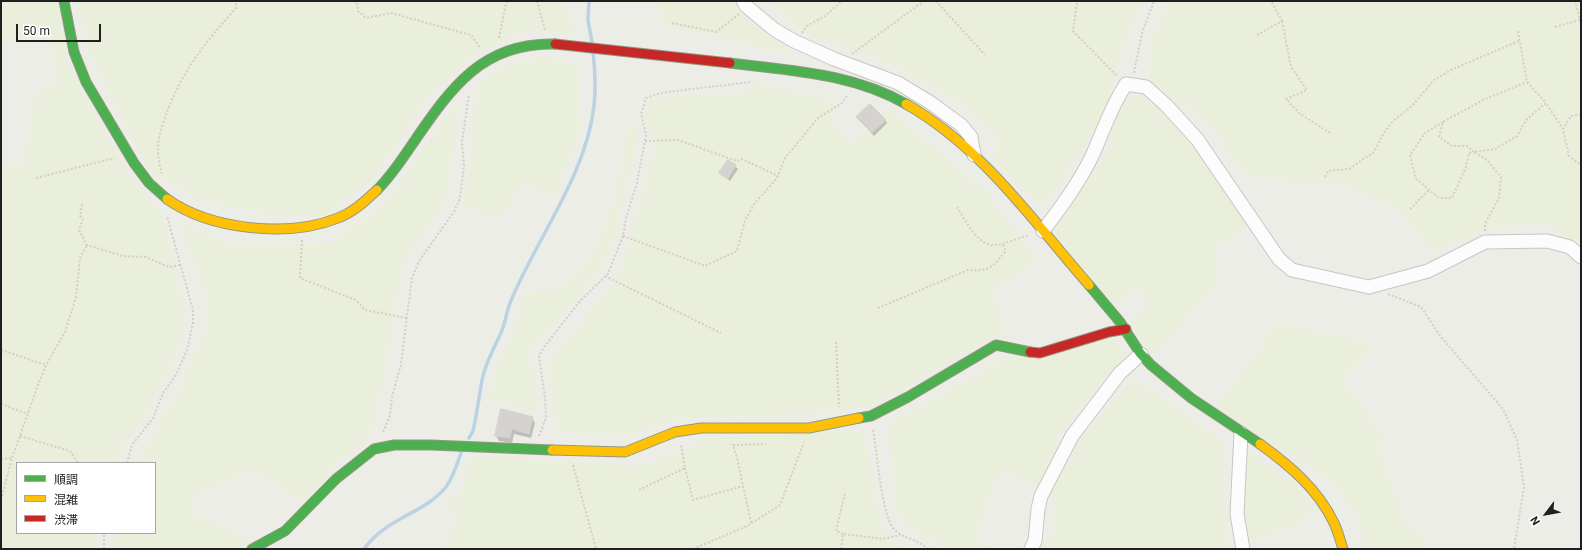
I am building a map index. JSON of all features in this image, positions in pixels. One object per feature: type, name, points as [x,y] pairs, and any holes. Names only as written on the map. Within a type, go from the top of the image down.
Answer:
[{"type":"street","points":[[64,1],[76,59],[88,87],[143,177],[166,199],[211,221],[243,227],[284,229],[319,226],[336,220],[360,206],[380,188],[449,92],[474,68],[505,51],[528,44],[578,45],[756,66],[854,82],[880,91],[912,107],[946,131],[974,154],[1043,231],[1126,329],[1141,354],[1183,392],[1282,460],[1304,478],[1333,519],[1343,549]]},
{"type":"street","points":[[745,4],[775,30],[794,41],[841,62],[898,82],[931,103],[961,125],[971,137],[974,154]]},
{"type":"street","points":[[1043,231],[1066,200],[1091,157],[1114,102],[1126,84],[1146,87],[1166,105],[1197,139],[1279,259],[1292,270],[1369,287],[1428,271],[1485,242],[1547,241],[1570,247],[1581,258]]},
{"type":"street","points":[[252,549],[285,531],[336,480],[374,449],[394,445],[539,448],[624,452],[679,432],[701,428],[809,428],[871,416],[908,397],[996,345],[1020,351],[1040,353],[1109,332],[1126,329]]},
{"type":"street","points":[[1031,549],[1035,541],[1038,509],[1041,496],[1072,436],[1120,373],[1141,354]]},
{"type":"street","points":[[1241,433],[1237,514],[1243,549]]},
{"type":"path","points":[[163,179],[158,151],[159,136],[174,93],[181,78],[200,49],[236,8],[236,1]]},
{"type":"path","points":[[354,1],[358,2],[358,12],[366,18],[391,13],[471,34],[480,46],[474,68]]},
{"type":"path","points":[[505,51],[499,37],[506,3],[508,1]]},
{"type":"path","points":[[536,1],[549,45]]},
{"type":"path","points":[[794,41],[807,26],[825,16],[842,1]]},
{"type":"path","points":[[841,62],[924,1]]},
{"type":"path","points":[[936,1],[985,55]]},
{"type":"path","points":[[1077,3],[1073,31],[1126,84],[1135,72],[1142,33],[1154,1]]},
{"type":"path","points":[[1271,1],[1282,21],[1291,67],[1307,90],[1286,99],[1300,114],[1332,134]]},
{"type":"path","points":[[1555,27],[1580,20],[1575,1]]},
{"type":"path","points":[[672,23],[716,32],[745,4]]},
{"type":"path","points":[[1257,35],[1282,21]]},
{"type":"path","points":[[1518,31],[1527,82],[1546,103],[1563,129],[1569,156],[1581,165]]},
{"type":"path","points":[[1325,177],[1328,171],[1349,169],[1374,152],[1382,136],[1392,122],[1412,106],[1434,80],[1451,70],[1519,41]]},
{"type":"path","points":[[539,448],[538,438],[546,418],[540,356],[544,347],[577,306],[605,276],[623,236],[626,218],[637,183],[646,135],[641,114],[646,98],[660,93],[750,82],[756,66]]},
{"type":"path","points":[[623,236],[705,266],[737,251],[745,220],[778,176],[785,158],[793,146],[818,118],[842,103],[854,82]]},
{"type":"path","points":[[1527,82],[1483,100],[1424,133],[1410,155],[1416,179],[1439,198],[1452,198],[1466,167],[1469,153],[1495,149],[1516,136],[1526,120],[1546,103]]},
{"type":"path","points":[[374,449],[390,416],[392,397],[400,364],[414,272],[419,261],[455,210],[460,198],[464,165],[463,136],[470,89]]},
{"type":"path","points":[[1563,129],[1571,116],[1581,114]]},
{"type":"path","points":[[1443,122],[1439,137],[1452,146],[1467,146],[1487,160],[1501,177],[1499,198],[1485,224],[1485,242]]},
{"type":"path","points":[[645,141],[678,140],[738,161],[742,159],[778,176]]},
{"type":"path","points":[[36,178],[103,162],[128,152]]},
{"type":"path","points":[[1410,209],[1429,190]]},
{"type":"path","points":[[127,462],[132,445],[153,418],[163,393],[176,375],[187,350],[194,323],[194,310],[167,216],[166,199]]},
{"type":"path","points":[[82,204],[80,216],[84,220],[79,230],[86,245],[124,256],[146,257],[169,267],[181,265]]},
{"type":"path","points":[[957,206],[973,233],[985,242],[994,246],[1043,231]]},
{"type":"path","points":[[303,227],[300,278],[356,300],[365,310],[407,318]]},
{"type":"path","points":[[878,308],[968,270],[980,271],[991,268],[1006,250],[1002,243]]},
{"type":"path","points":[[1,500],[12,458],[46,365],[65,332],[76,296],[80,258],[86,245]]},
{"type":"path","points":[[605,276],[721,333]]},
{"type":"path","points":[[1369,287],[1421,307],[1441,337],[1503,409],[1517,440],[1524,487],[1514,549]]},
{"type":"path","points":[[836,342],[840,422]]},
{"type":"path","points":[[1,350],[46,365]]},
{"type":"path","points":[[1,404],[28,414]]},
{"type":"path","points":[[871,416],[886,514],[892,527],[902,534],[916,540],[928,549]]},
{"type":"path","points":[[693,549],[751,524],[780,505],[809,428]]},
{"type":"path","points":[[679,432],[685,468],[693,500],[743,486]]},
{"type":"path","points":[[20,436],[70,451],[77,462]]},
{"type":"path","points":[[796,442],[804,442]]},
{"type":"path","points":[[751,524],[733,446],[772,443]]},
{"type":"path","points":[[569,450],[596,549]]},
{"type":"path","points":[[1,460],[12,458]]},
{"type":"path","points":[[639,490],[685,468]]},
{"type":"path","points":[[845,493],[836,531],[846,535],[883,538],[902,534]]},
{"type":"path","points":[[104,534],[104,549]]},
{"type":"path","points":[[842,549],[843,534],[846,535]]},
{"type":"green space","points":[[1,1],[58,1],[68,64],[110,144],[150,204],[160,207],[187,320],[173,363],[152,399],[143,421],[120,448],[116,462],[16,462],[16,534],[96,534],[95,549],[1,549],[1,167],[24,164],[34,97],[57,80],[48,31],[1,44]]},
{"type":"green space","points":[[76,1],[560,1],[576,34],[532,29],[475,53],[430,93],[405,133],[365,186],[326,215],[279,215],[200,201],[148,168],[94,64]]},
{"type":"green space","points":[[655,1],[731,1],[748,21],[798,56],[665,25]]},
{"type":"green space","points":[[770,1],[1144,1],[1117,59],[1106,114],[1043,207],[995,161],[996,138],[962,103],[892,64],[804,33]]},
{"type":"green space","points":[[1171,1],[1581,1],[1581,246],[1542,224],[1495,227],[1432,251],[1401,209],[1335,182],[1300,183],[1245,173],[1210,124],[1148,79],[1152,41],[1168,3]]},
{"type":"green space","points":[[548,58],[580,67],[579,133],[554,196],[526,182],[496,220],[463,203],[471,156],[470,141],[473,113],[481,81],[506,65]]},
{"type":"green space","points":[[754,81],[840,104],[829,115],[850,146],[887,109],[989,194],[1037,262],[992,290],[1005,330],[875,404],[831,412],[674,419],[629,436],[558,432],[548,366],[573,332],[618,279],[657,144],[644,116],[650,98],[745,94]]},
{"type":"green space","points":[[1136,95],[1167,112],[1206,162],[1249,226],[1213,248],[1219,280],[1154,355],[1129,323],[1149,306],[1136,285],[1114,304],[1053,233],[1112,147],[1110,122]]},
{"type":"green space","points":[[459,99],[446,200],[401,267],[382,387],[368,441],[342,457],[304,500],[250,469],[222,484],[195,492],[189,512],[250,540],[235,549],[116,549],[115,534],[156,534],[156,462],[140,462],[144,450],[174,400],[206,330],[208,298],[178,222],[227,246],[333,243],[387,202]]},
{"type":"green space","points":[[631,117],[639,137],[620,212],[620,223],[615,238],[598,274],[527,350],[537,388],[536,411],[491,400],[483,433],[494,376],[514,329],[523,293],[564,288],[592,255],[615,200]]},
{"type":"green space","points":[[1278,323],[1375,345],[1341,379],[1385,437],[1378,448],[1407,527],[1428,536],[1424,549],[1362,549],[1362,525],[1335,483],[1216,407]]},
{"type":"green space","points":[[1111,333],[1125,355],[1057,435],[1040,487],[1000,471],[974,535],[993,549],[942,549],[941,545],[904,523],[896,506],[889,424],[1013,355]]},
{"type":"green space","points":[[1135,378],[1223,443],[1227,549],[1042,549],[1054,530],[1052,492],[1084,435]]},
{"type":"green space","points":[[864,431],[877,509],[889,539],[909,549],[445,549],[456,518],[445,498],[462,492],[469,456],[638,466],[686,450],[702,438]]},
{"type":"green space","points":[[1253,452],[1277,476],[1295,483],[1315,510],[1302,521],[1250,541],[1245,512],[1244,457]]},
{"type":"building","points":[[870,104],[886,120],[872,133],[856,117]]},
{"type":"building","points":[[728,160],[736,165],[728,179],[719,173]]},
{"type":"building","points":[[501,409],[533,417],[529,434],[512,429],[510,438],[495,436]]},
{"type":"waterway","points":[[589,1],[588,20],[592,42]]},
{"type":"waterway","points":[[469,438],[473,431],[485,368],[502,331],[510,303],[533,255],[559,207],[581,157],[589,132],[594,106],[595,79],[593,52]]},
{"type":"waterway","points":[[364,549],[373,538],[394,522],[427,504],[437,496],[446,487],[451,479],[461,453]]},
{"type":"traffic: fast","points":[[64,1],[74,52],[86,82],[134,163],[149,183],[167,199]]},
{"type":"traffic: fast","points":[[377,190],[395,169],[453,89],[469,74],[486,61],[506,51],[529,46],[555,44]]},
{"type":"traffic: fast","points":[[730,63],[821,75],[864,86],[906,104]]},
{"type":"traffic: fast","points":[[1089,285],[1120,322],[1140,353],[1151,365],[1191,398],[1260,444]]},
{"type":"traffic: fast","points":[[859,418],[871,416],[908,397],[996,345],[1030,352]]},
{"type":"traffic: fast","points":[[252,549],[285,531],[336,479],[374,449],[394,445],[431,445],[552,450]]},
{"type":"traffic: slow","points":[[906,104],[933,121],[959,141],[983,163],[1027,211],[1089,285]]},
{"type":"traffic: slow","points":[[167,199],[185,210],[205,218],[250,228],[274,229],[296,228],[318,224],[344,216],[364,202],[377,190]]},
{"type":"traffic: slow","points":[[552,450],[625,452],[675,432],[701,428],[809,428],[859,418]]},
{"type":"traffic: slow","points":[[1260,444],[1292,469],[1320,499],[1334,523],[1343,549]]},
{"type":"traffic: jam","points":[[555,44],[730,63]]},
{"type":"traffic: jam","points":[[1030,352],[1040,353],[1109,332],[1126,329]]}]
